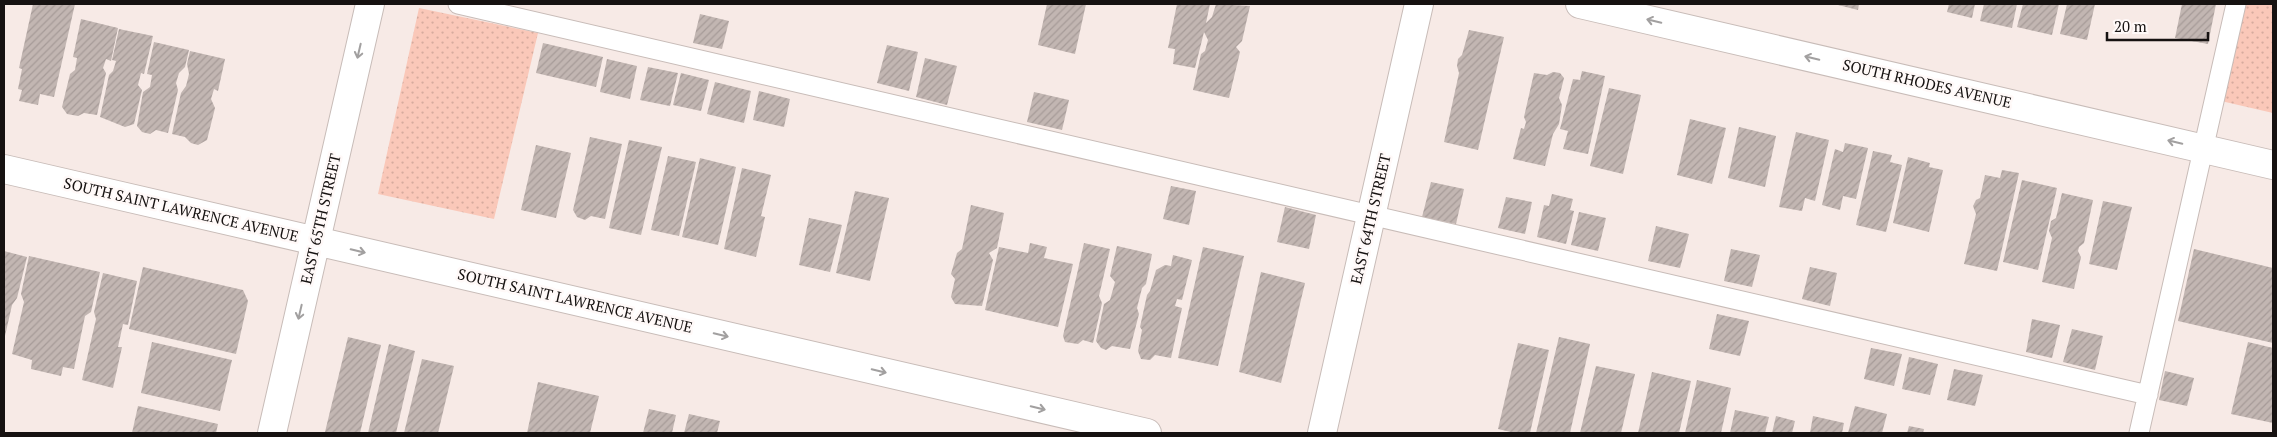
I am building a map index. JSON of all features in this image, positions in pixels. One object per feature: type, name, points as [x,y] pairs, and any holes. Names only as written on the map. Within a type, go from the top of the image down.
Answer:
[{"type":"street","name":"EAST 65TH STREET","points":[[272,433],[370,4]]},
{"type":"street","name":"EAST 64TH STREET","points":[[1322,433],[1419,4]]},
{"type":"street","name":"SOUTH RHODES AVENUE","points":[[1580,4],[2273,165]]},
{"type":"street","name":"SOUTH SAINT LAWRENCE AVENUE","points":[[4,169],[1146,433]]},
{"type":"lane","points":[[458,4],[2148,395]]},
{"type":"lane","points":[[2139,433],[2236,4]]},
{"type":"shaded area","points":[[2244,4],[2273,4],[2273,113],[2221,101]]},
{"type":"shaded area","points":[[419,8],[538,33],[494,219],[378,194]]},
{"type":"building","points":[[33,4],[75,4],[54,97],[40,94],[38,105],[19,101],[22,90],[18,89],[22,69],[19,68]]},
{"type":"building","points":[[1047,4],[1086,4],[1075,54],[1038,45]]},
{"type":"building","points":[[1177,4],[1210,4],[1206,23],[1212,17],[1216,4],[1250,6],[1242,41],[1236,47],[1240,52],[1229,98],[1193,90],[1201,54],[1205,51],[1208,40],[1204,32],[1195,68],[1173,64],[1175,49],[1168,48]]},
{"type":"building","points":[[1834,4],[1859,4],[1858,10]]},
{"type":"building","points":[[1949,4],[1975,4],[1972,18],[1947,12]]},
{"type":"building","points":[[1984,4],[2017,4],[2012,28],[1980,21]]},
{"type":"building","points":[[2023,4],[2059,4],[2052,35],[2017,27]]},
{"type":"building","points":[[2067,4],[2095,4],[2087,40],[2060,34]]},
{"type":"building","points":[[2182,4],[2216,4],[2208,44],[2175,38]]},
{"type":"building","points":[[700,14],[729,21],[722,49],[693,43]]},
{"type":"building","points":[[81,19],[118,28],[111,61],[106,59],[103,68],[106,73],[97,115],[84,113],[78,116],[67,114],[62,107],[70,74],[75,70],[77,58],[73,57]]},
{"type":"building","points":[[119,29],[153,36],[144,74],[141,73],[138,85],[142,90],[134,124],[125,127],[100,117],[109,75],[113,71],[116,61],[112,60]]},
{"type":"building","points":[[1469,30],[1504,37],[1478,150],[1444,142],[1459,73],[1458,59],[1462,55]]},
{"type":"building","points":[[154,42],[189,50],[185,67],[179,73],[176,83],[178,90],[168,133],[156,130],[150,134],[142,132],[137,126],[143,92],[150,87],[152,75],[147,74]]},
{"type":"building","points":[[543,43],[603,57],[596,87],[536,73]]},
{"type":"building","points":[[887,45],[918,52],[909,91],[877,83]]},
{"type":"building","points":[[190,51],[225,59],[218,91],[214,89],[211,99],[215,108],[207,140],[198,145],[191,143],[185,137],[172,134],[181,93],[186,86],[189,74],[187,64]]},
{"type":"building","points":[[925,58],[957,66],[947,105],[916,97]]},
{"type":"building","points":[[607,59],[637,66],[630,99],[600,92]]},
{"type":"building","points":[[648,67],[678,73],[670,106],[640,100]]},
{"type":"building","points":[[1582,71],[1605,76],[1588,154],[1563,149],[1568,131],[1560,129],[1573,79],[1580,80]]},
{"type":"building","points":[[1553,72],[1560,73],[1564,78],[1559,98],[1562,105],[1559,124],[1553,134],[1545,166],[1513,159],[1521,128],[1524,129],[1526,122],[1524,117],[1534,73],[1547,75]]},
{"type":"building","points":[[681,73],[709,80],[701,111],[673,105]]},
{"type":"building","points":[[715,82],[751,91],[744,123],[707,114]]},
{"type":"building","points":[[1609,88],[1641,95],[1623,174],[1590,166]]},
{"type":"building","points":[[759,91],[790,99],[784,127],[753,120]]},
{"type":"building","points":[[1034,92],[1069,100],[1062,130],[1027,122]]},
{"type":"building","points":[[1690,119],[1726,128],[1712,184],[1677,175]]},
{"type":"building","points":[[1739,127],[1776,136],[1765,187],[1728,178]]},
{"type":"building","points":[[1796,132],[1829,140],[1815,201],[1805,198],[1802,211],[1779,207]]},
{"type":"building","points":[[590,137],[622,144],[605,219],[591,216],[585,220],[577,217],[573,210]]},
{"type":"building","points":[[629,140],[662,147],[641,235],[609,228]]},
{"type":"building","points":[[1845,143],[1868,148],[1856,199],[1843,196],[1840,210],[1822,205],[1835,149],[1843,152]]},
{"type":"building","points":[[536,145],[571,153],[556,218],[521,210]]},
{"type":"building","points":[[1873,151],[1892,155],[1890,162],[1902,165],[1886,232],[1856,225]]},
{"type":"building","points":[[668,156],[696,162],[679,236],[651,230]]},
{"type":"building","points":[[1908,157],[1930,163],[1929,167],[1943,170],[1929,232],[1893,223]]},
{"type":"building","points":[[700,158],[736,167],[718,245],[682,237]]},
{"type":"building","points":[[742,168],[771,175],[761,216],[765,217],[756,257],[724,249]]},
{"type":"building","points":[[2002,170],[2019,173],[1997,271],[1964,264],[1976,214],[1973,206],[1976,200],[1980,198],[1985,175],[2000,178]]},
{"type":"building","points":[[2022,180],[2057,188],[2038,270],[2003,262]]},
{"type":"building","points":[[1431,182],[1464,189],[1456,224],[1422,217]]},
{"type":"building","points":[[1171,186],[1196,191],[1189,225],[1163,219]]},
{"type":"building","points":[[855,191],[889,198],[870,281],[836,273]]},
{"type":"building","points":[[2062,193],[2093,200],[2084,243],[2079,247],[2078,251],[2081,257],[2074,289],[2042,282],[2052,238],[2049,231],[2051,221],[2056,218]]},
{"type":"building","points":[[1552,194],[1573,199],[1570,210],[1574,211],[1566,244],[1537,237],[1544,205],[1549,206]]},
{"type":"building","points":[[1506,197],[1532,202],[1525,234],[1498,228]]},
{"type":"building","points":[[2103,201],[2132,207],[2117,270],[2089,264]]},
{"type":"building","points":[[971,205],[1004,213],[997,248],[989,253],[993,260],[982,306],[955,304],[951,297],[955,279],[951,274],[957,253],[962,249]]},
{"type":"building","points":[[1285,207],[1316,215],[1309,249],[1277,242]]},
{"type":"building","points":[[1579,212],[1606,218],[1598,251],[1571,245]]},
{"type":"building","points":[[809,218],[842,225],[830,272],[799,265]]},
{"type":"building","points":[[1656,226],[1689,234],[1680,268],[1648,261]]},
{"type":"building","points":[[1030,243],[1047,247],[1044,258],[1073,264],[1058,327],[985,310],[999,247],[1028,253]]},
{"type":"building","points":[[1084,243],[1110,249],[1099,296],[1102,303],[1093,343],[1083,340],[1078,344],[1065,342],[1063,336]]},
{"type":"building","points":[[1117,246],[1152,254],[1146,284],[1142,288],[1137,308],[1139,314],[1130,349],[1112,346],[1106,350],[1101,348],[1096,341],[1104,304],[1110,300],[1115,282],[1110,276]]},
{"type":"building","points":[[1203,247],[1244,256],[1218,366],[1178,358]]},
{"type":"building","points":[[1731,249],[1760,255],[1752,287],[1724,281]]},
{"type":"building","points":[[2194,249],[2273,268],[2273,343],[2178,321]]},
{"type":"building","points":[[4,251],[27,257],[17,298],[12,305],[5,336]]},
{"type":"building","points":[[1173,255],[1192,260],[1182,300],[1177,299],[1175,306],[1182,308],[1171,358],[1155,355],[1150,360],[1141,359],[1138,351],[1142,330],[1140,327],[1147,295],[1156,270],[1165,265],[1171,266]]},
{"type":"building","points":[[29,256],[100,272],[91,312],[85,316],[74,369],[63,367],[61,376],[31,369],[32,360],[12,354],[24,302],[21,294]]},
{"type":"building","points":[[143,267],[243,290],[248,301],[236,354],[129,329]]},
{"type":"building","points":[[1810,267],[1837,273],[1830,306],[1802,299]]},
{"type":"building","points":[[1261,272],[1305,283],[1281,383],[1239,372]]},
{"type":"building","points":[[103,273],[137,281],[128,325],[123,324],[118,347],[122,347],[113,388],[82,380],[96,319],[94,312]]},
{"type":"building","points":[[1717,314],[1749,321],[1740,356],[1709,349]]},
{"type":"building","points":[[2032,319],[2060,325],[2052,358],[2026,352]]},
{"type":"building","points":[[2072,329],[2103,336],[2095,370],[2063,362]]},
{"type":"building","points":[[348,337],[381,345],[360,433],[325,432]]},
{"type":"building","points":[[1559,337],[1590,344],[1570,433],[1536,433]]},
{"type":"building","points":[[152,342],[232,360],[220,411],[141,393]]},
{"type":"building","points":[[2248,342],[2273,348],[2273,423],[2231,414]]},
{"type":"building","points":[[1518,343],[1549,350],[1530,433],[1515,433],[1498,429]]},
{"type":"building","points":[[389,344],[415,351],[396,433],[368,433]]},
{"type":"building","points":[[1871,348],[1902,354],[1894,386],[1864,379]]},
{"type":"building","points":[[1909,357],[1938,364],[1930,395],[1902,389]]},
{"type":"building","points":[[422,359],[454,366],[438,433],[404,433]]},
{"type":"building","points":[[1596,366],[1635,374],[1621,433],[1580,433]]},
{"type":"building","points":[[1954,369],[1983,375],[1975,406],[1947,400]]},
{"type":"building","points":[[2165,371],[2194,378],[2187,406],[2159,400]]},
{"type":"building","points":[[1652,372],[1691,381],[1679,433],[1638,433]]},
{"type":"building","points":[[1697,380],[1731,388],[1721,433],[1685,433]]},
{"type":"building","points":[[538,382],[599,396],[590,433],[527,433]]},
{"type":"building","points":[[138,406],[218,424],[216,433],[132,433]]},
{"type":"building","points":[[1855,406],[1887,414],[1882,433],[1848,433]]},
{"type":"building","points":[[649,409],[676,415],[672,433],[643,433]]},
{"type":"building","points":[[1735,410],[1769,417],[1765,433],[1730,433]]},
{"type":"building","points":[[689,414],[720,421],[717,433],[684,433]]},
{"type":"building","points":[[1776,416],[1795,421],[1792,433],[1772,433]]},
{"type":"building","points":[[1813,416],[1844,423],[1842,433],[1810,433]]},
{"type":"building","points":[[1909,426],[1924,429],[1923,433],[1907,433]]}]
